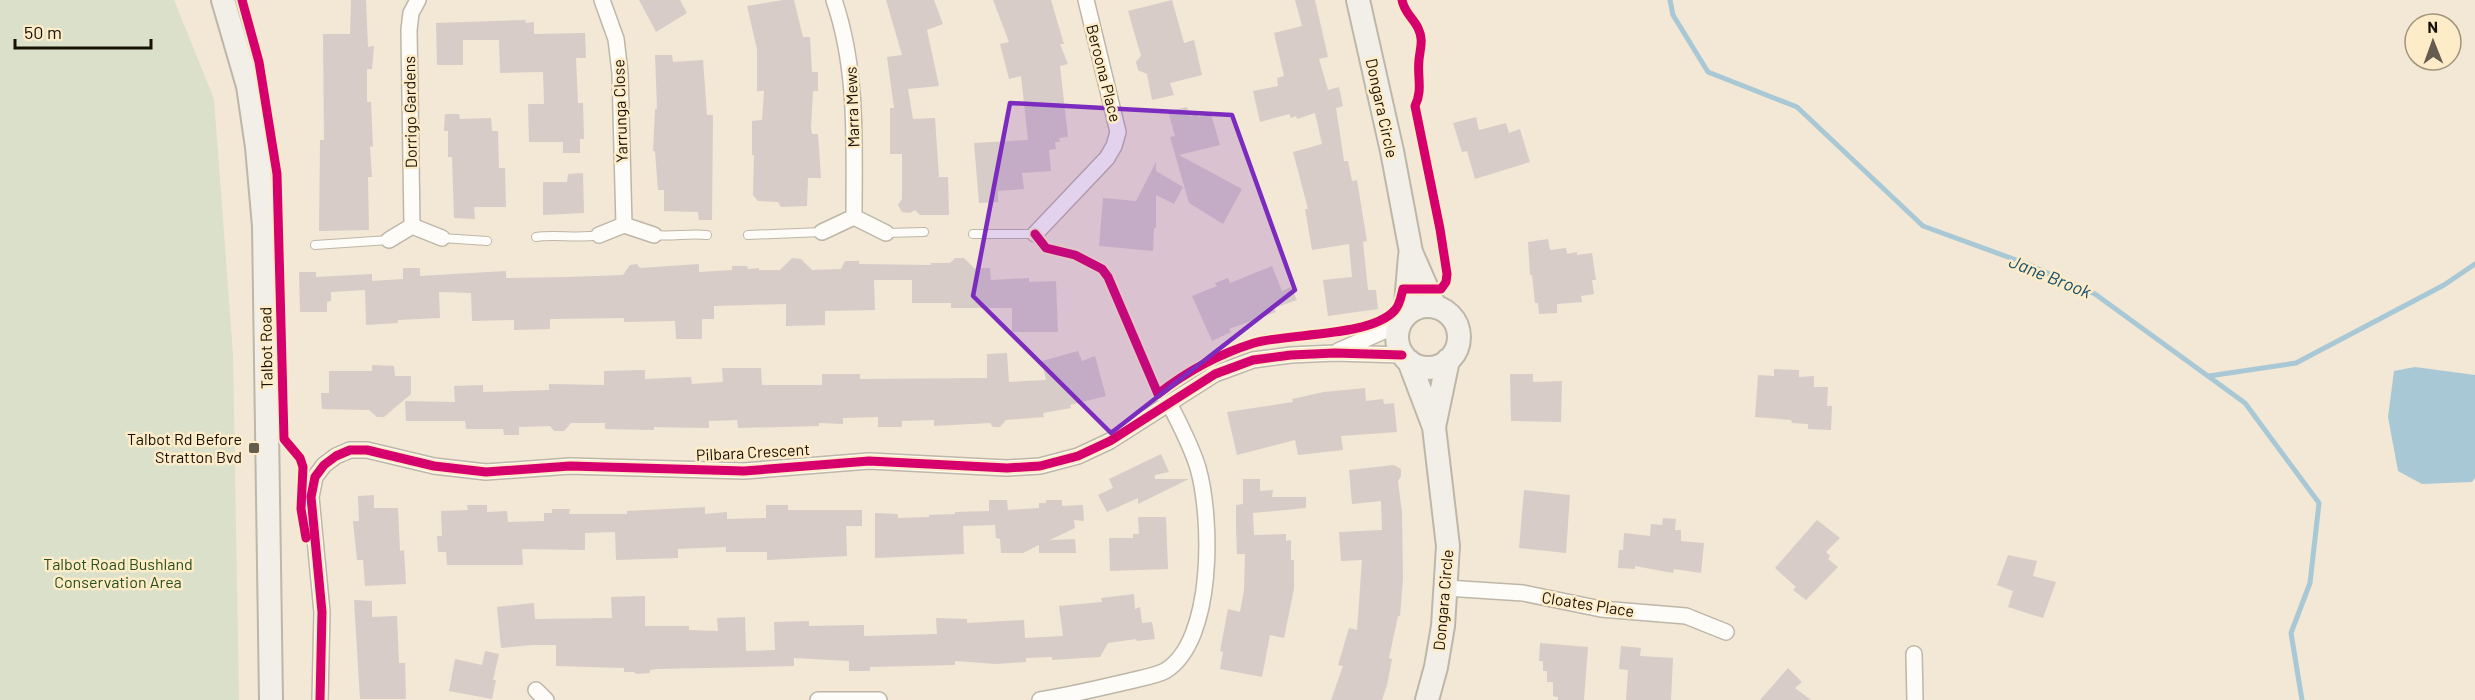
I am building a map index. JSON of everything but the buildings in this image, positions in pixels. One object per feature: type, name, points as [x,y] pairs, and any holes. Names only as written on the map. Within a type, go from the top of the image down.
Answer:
[{"type":"street","name":"Talbot Road","points":[[224,0],[248,86],[257,147],[264,226],[271,700]]},
{"type":"street","name":"Dorrigo Gardens","points":[[412,226],[409,30],[411,13],[418,0]]},
{"type":"street","name":"Yarrunga Close","points":[[602,0],[616,39],[620,73],[624,225]]},
{"type":"street","name":"Marra Mews","points":[[834,0],[848,48],[853,82],[854,217]]},
{"type":"street","name":"Beroona Place","points":[[1035,234],[1107,158],[1118,132],[1086,0]]},
{"type":"street","name":"Dongara Circle","points":[[1358,0],[1392,151],[1411,252],[1435,307]]},
{"type":"street","points":[[822,232],[854,217],[886,233]]},
{"type":"street","points":[[599,235],[624,225],[654,235]]},
{"type":"street","points":[[389,240],[412,226],[442,238]]},
{"type":"street","name":"Dongara Circle","points":[[1403,319],[1411,252]]},
{"type":"street","points":[[1435,307],[1451,316],[1458,327],[1458,346],[1448,360],[1432,368],[1422,368],[1406,358],[1397,341],[1403,319],[1415,309],[1435,307]]},
{"type":"street","name":"Pilbara Crescent","points":[[1335,353],[1403,319]]},
{"type":"street","name":"Pilbara Crescent","points":[[320,700],[322,612],[311,497],[315,477],[324,465],[350,450],[367,450],[434,466],[486,472],[570,466],[744,471],[869,460],[1007,468],[1040,466],[1078,456],[1110,441],[1170,405],[1215,374],[1253,360],[1335,353],[1406,358]]},
{"type":"street","name":"Dongara Circle","points":[[1406,358],[1434,427],[1448,546],[1446,588],[1436,667],[1427,700]]},
{"type":"street","name":"Dongara Circle","points":[[1434,427],[1448,360]]},
{"type":"street","points":[[1040,700],[1163,672],[1177,662],[1188,648],[1203,595],[1207,533],[1198,469],[1187,439],[1170,405]]},
{"type":"street","name":"Cloates Place","points":[[1446,588],[1522,592],[1602,609],[1686,616],[1726,632]]},
{"type":"street","points":[[1914,654],[1915,700]]},
{"type":"street","points":[[818,700],[879,700]]},
{"type":"lane","points":[[748,235],[822,232]]},
{"type":"lane","points":[[886,233],[924,232]]},
{"type":"lane","points":[[654,235],[670,237],[690,234],[706,235]]},
{"type":"lane","name":"Beroona Place","points":[[973,234],[1035,234]]},
{"type":"lane","points":[[536,237],[551,235],[583,238],[599,235]]},
{"type":"lane","points":[[442,238],[487,241]]},
{"type":"lane","points":[[315,246],[389,240]]},
{"type":"highlighted area","points":[[1010,103],[1232,115],[1295,290],[1111,433],[973,296]]},
{"type":"green space","name":"Talbot Road Bushland Conservation Area","points":[[0,0],[174,0],[214,99],[233,354],[239,700],[0,700]]},
{"type":"water","points":[[2415,367],[2475,375],[2475,478],[2472,482],[2422,484],[2398,471],[2388,417],[2394,371]]},
{"type":"waterway","name":"Jane Brook","points":[[1670,0],[1673,15],[1708,72],[1797,107],[1923,226],[2027,264],[2095,294],[2245,403],[2319,503],[2310,583],[2291,633],[2302,700]]},
{"type":"waterway","points":[[2209,376],[2296,363],[2444,285],[2475,264]]},
{"type":"cycle path","points":[[242,0],[259,62],[277,174],[284,439],[300,458],[303,467],[301,509],[306,538]]},
{"type":"cycle path","points":[[1035,234],[1046,248],[1075,255],[1102,269],[1108,277],[1158,394],[1203,364],[1241,347],[1269,340],[1350,330],[1368,325],[1384,319],[1395,310],[1403,289],[1441,289],[1446,282],[1447,274],[1415,106],[1419,89],[1421,36],[1402,0]]},
{"type":"cycle path","points":[[320,700],[322,612],[311,497],[315,477],[324,465],[350,450],[367,450],[434,466],[486,472],[570,466],[744,471],[869,461],[1007,468],[1040,466],[1078,456],[1110,441],[1215,374],[1253,360],[1335,353],[1402,355]]},
{"type":"place","name":"Talbot Rd Before Stratton Bvd","points":[[254,448]]}]
